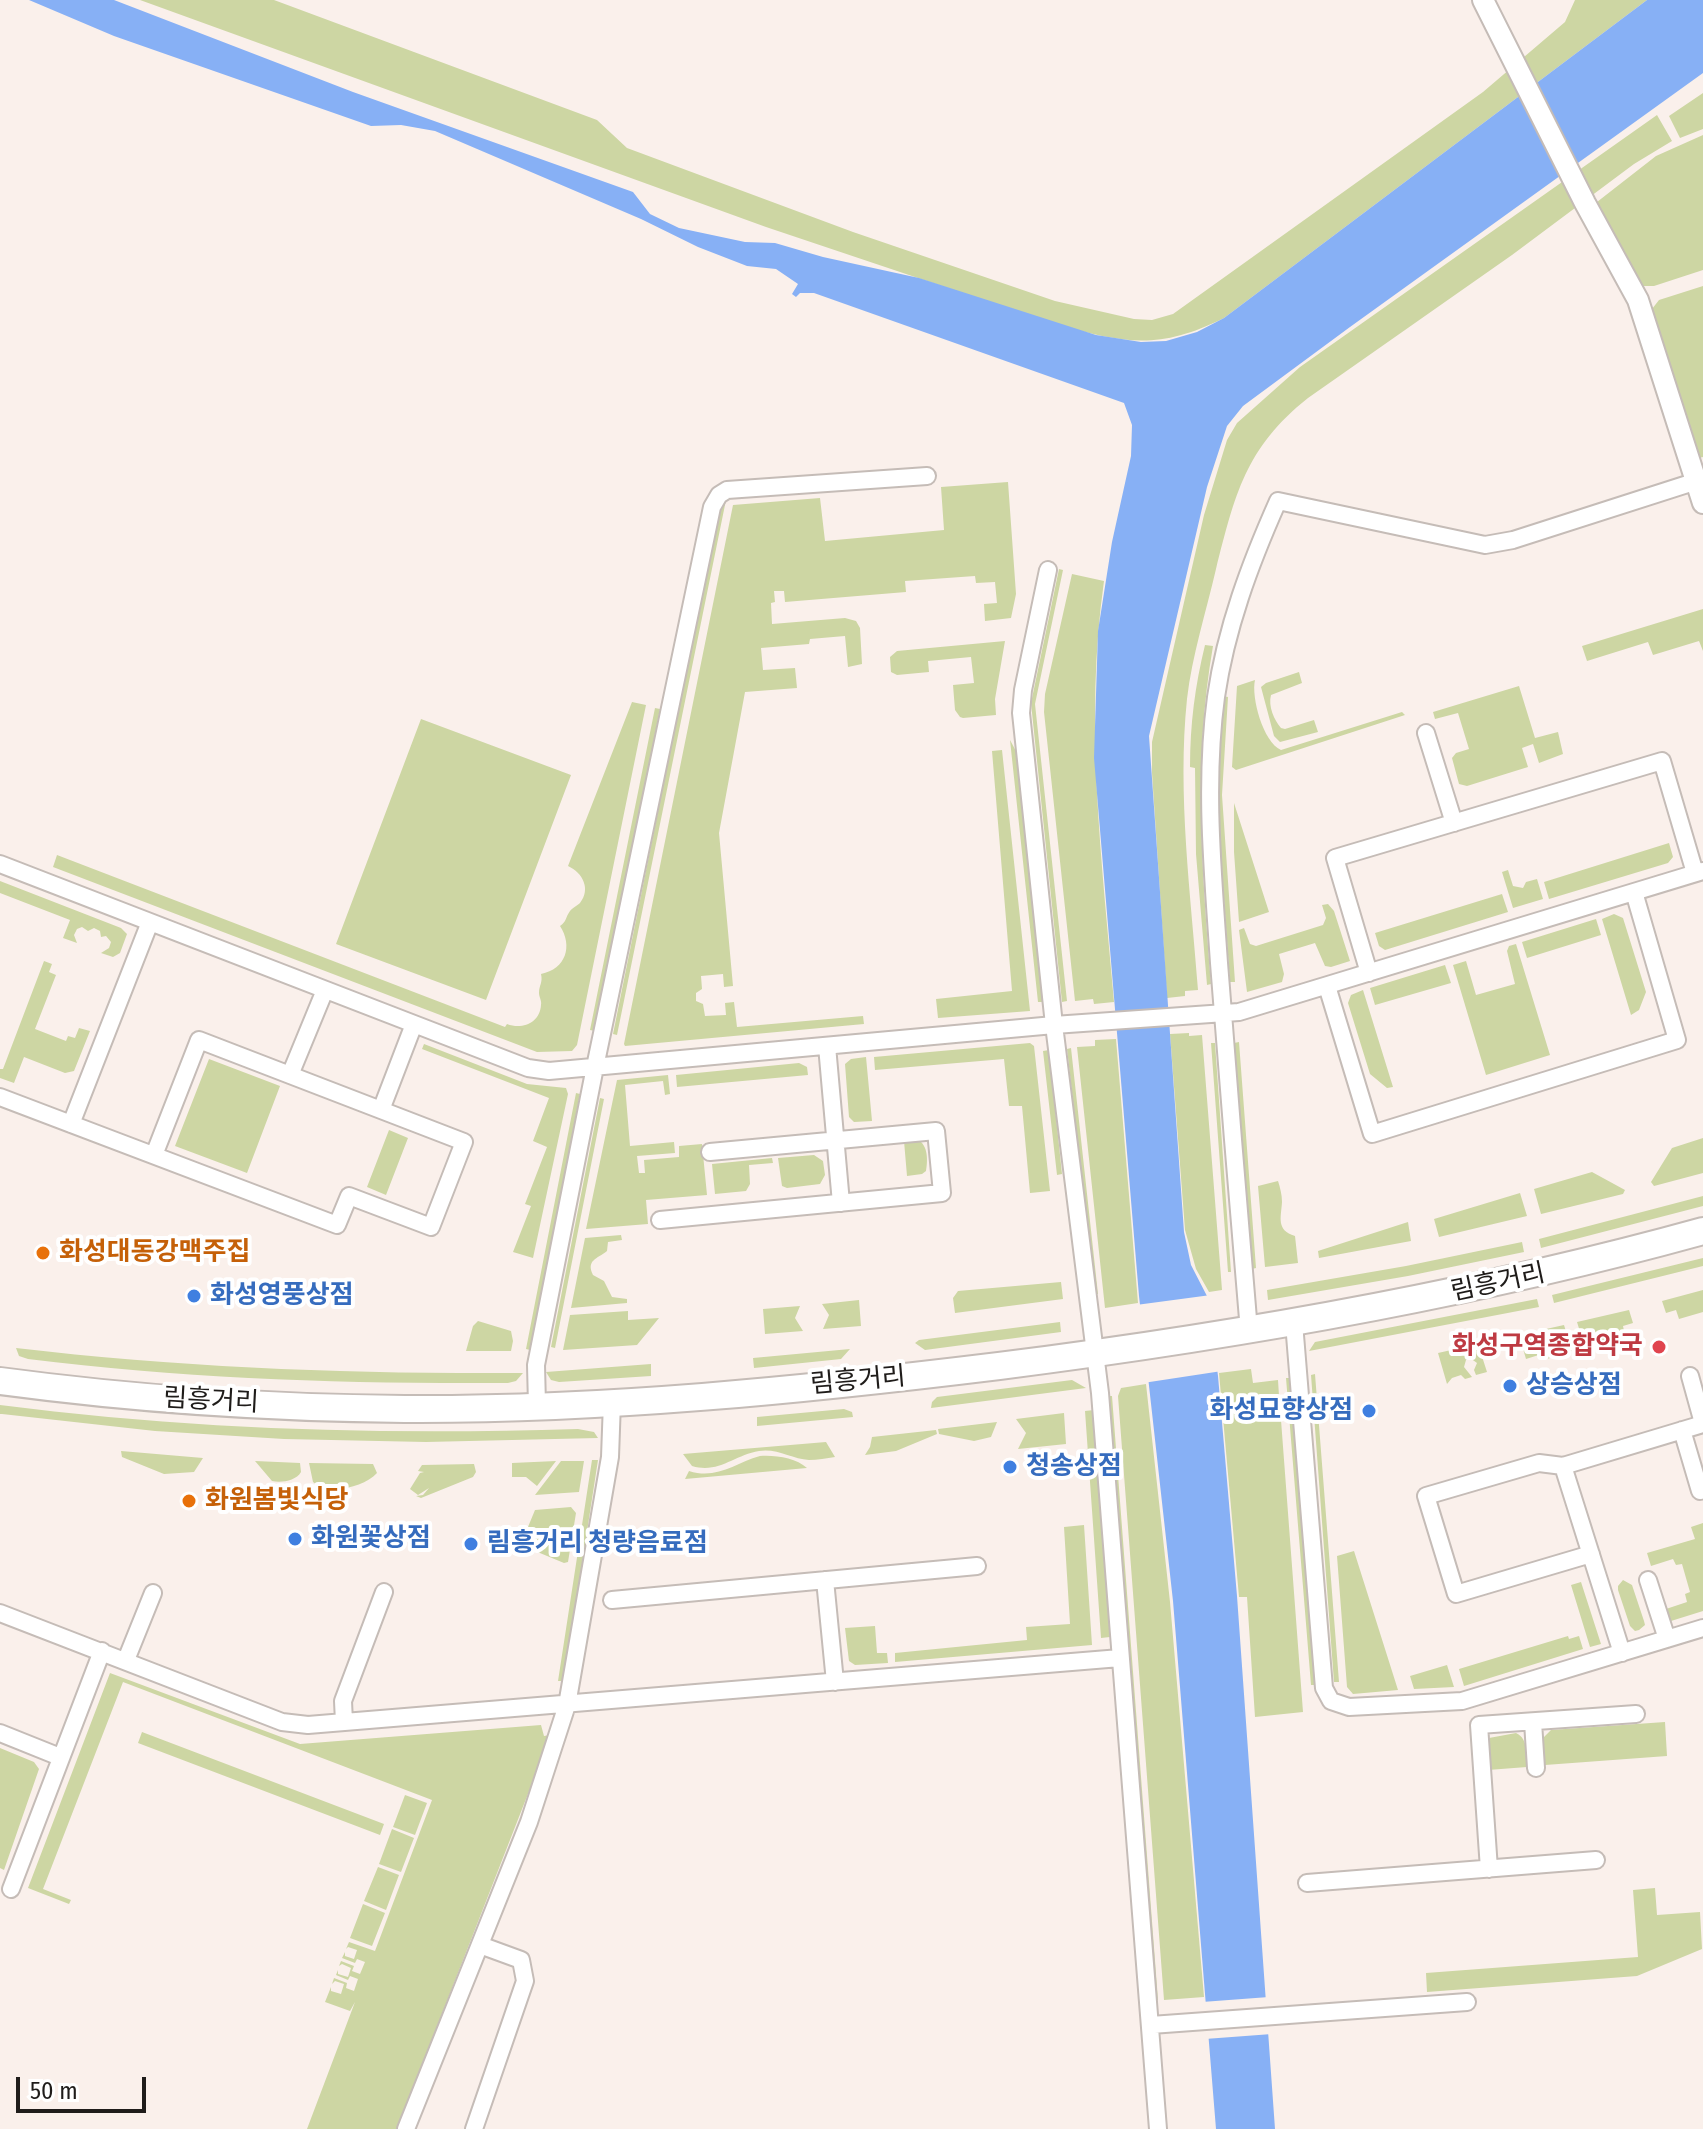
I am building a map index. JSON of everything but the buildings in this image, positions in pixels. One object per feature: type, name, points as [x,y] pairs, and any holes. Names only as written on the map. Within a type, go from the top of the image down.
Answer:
[{"type":"main road","name":"림흥거리","points":[[0,1381],[81,1392],[223,1403],[409,1409],[612,1402],[917,1376],[1294,1323],[1536,1275],[1703,1231]]},
{"type":"street","points":[[1483,0],[1585,203],[1638,300],[1700,480],[1703,503]]},
{"type":"street","points":[[537,1405],[536,1365],[595,1067],[709,522],[719,495],[727,490],[927,476]]},
{"type":"street","points":[[1236,1333],[1223,1013],[1209,791],[1216,697],[1224,652],[1237,604],[1278,501],[1485,545],[1513,540],[1700,480]]},
{"type":"street","points":[[1048,570],[1021,713],[1054,1025],[1104,1352],[1100,1393],[1158,2129]]},
{"type":"street","points":[[1426,733],[1454,823]]},
{"type":"street","points":[[0,864],[528,1068],[549,1071],[1250,1010],[1699,872],[1662,761],[1335,858],[1369,973]]},
{"type":"street","points":[[1327,986],[1372,1134],[1677,1040],[1634,892]]},
{"type":"street","points":[[71,1124],[150,922]]},
{"type":"street","points":[[290,1075],[325,990]]},
{"type":"street","points":[[381,1110],[414,1024]]},
{"type":"street","points":[[0,1097],[337,1225],[349,1196],[431,1227],[464,1142],[199,1040],[154,1155]]},
{"type":"street","points":[[827,1046],[841,1203]]},
{"type":"street","points":[[660,1220],[942,1193],[936,1131],[710,1152]]},
{"type":"street","points":[[1294,1323],[1324,1688],[1331,1701],[1349,1707],[1462,1701],[1703,1628]]},
{"type":"street","points":[[1591,1554],[1456,1594],[1426,1496],[1539,1463],[1563,1466],[1703,1423],[1690,1376]]},
{"type":"street","points":[[406,2129],[529,1822],[567,1705],[610,1457],[612,1402]]},
{"type":"street","points":[[1682,1430],[1700,1491]]},
{"type":"street","points":[[1563,1466],[1622,1653]]},
{"type":"street","points":[[612,1600],[977,1566]]},
{"type":"street","points":[[825,1580],[835,1682]]},
{"type":"street","points":[[1648,1580],[1667,1639]]},
{"type":"street","points":[[344,1722],[343,1701],[384,1592]]},
{"type":"street","points":[[126,1660],[153,1593]]},
{"type":"street","points":[[0,1613],[282,1722],[308,1725],[1120,1658]]},
{"type":"street","points":[[11,1889],[102,1651]]},
{"type":"street","points":[[1489,1869],[1479,1725],[1636,1714]]},
{"type":"street","points":[[1533,1722],[1536,1768]]},
{"type":"street","points":[[0,1733],[60,1757]]},
{"type":"street","points":[[1307,1883],[1596,1860]]},
{"type":"street","points":[[474,2129],[525,1981],[521,1960],[480,1945]]},
{"type":"street","points":[[1151,2025],[1467,2002]]},
{"type":"green space","points":[[140,0],[274,0],[597,120],[627,148],[853,232],[1055,301],[1134,319],[1152,320],[1173,314],[1483,92],[1565,22],[1575,0],[1647,0],[1224,318],[1179,336],[1141,340],[1101,336],[1055,324],[766,227]]},
{"type":"green space","points":[[1703,93],[1703,129],[1680,138],[1669,116]]},
{"type":"green space","points":[[1657,115],[1672,141],[1634,164],[1512,255],[1308,398],[1270,435],[1256,455],[1230,518],[1196,650],[1187,699],[1184,808],[1198,990],[1185,991],[1185,996],[1167,998],[1152,742],[1204,515],[1227,440],[1237,423],[1300,367]]},
{"type":"green space","points":[[1703,135],[1703,270],[1654,286],[1643,286],[1597,202],[1656,156]]},
{"type":"green space","points":[[1703,286],[1703,457],[1699,458],[1652,309],[1659,300]]},
{"type":"green space","points":[[1008,482],[1016,594],[1011,618],[985,621],[984,604],[997,603],[995,582],[976,583],[975,576],[905,581],[906,592],[785,602],[784,591],[774,591],[772,624],[845,618],[856,621],[860,628],[862,664],[848,667],[845,636],[810,639],[809,644],[761,648],[763,670],[795,668],[797,688],[745,692],[719,833],[733,986],[724,987],[723,974],[701,976],[702,989],[696,993],[696,1001],[703,1004],[705,1016],[726,1015],[725,1003],[734,1002],[737,1027],[863,1016],[864,1024],[625,1046],[733,505],[820,498],[825,541],[944,530],[941,487]]},
{"type":"green space","points":[[721,499],[726,500],[617,1035],[613,1034]]},
{"type":"green space","points":[[1059,569],[1063,570],[1035,704],[1067,1001],[1062,1002],[1031,703]]},
{"type":"green space","points":[[1072,574],[1104,581],[1095,686],[1095,739],[1100,844],[1114,1002],[1094,1004],[1093,999],[1075,1001],[1044,712],[1045,694]]},
{"type":"green space","points":[[1703,609],[1703,651],[1699,641],[1653,655],[1648,642],[1587,661],[1582,646]]},
{"type":"green space","points":[[1005,641],[995,699],[996,715],[963,718],[955,710],[953,685],[974,683],[971,657],[928,661],[929,672],[897,675],[891,672],[890,657],[897,651]]},
{"type":"green space","points":[[1205,645],[1213,646],[1201,773],[1202,857],[1211,984],[1207,985],[1196,854],[1195,768],[1190,767],[1194,705]]},
{"type":"green space","points":[[1299,672],[1302,683],[1271,695],[1272,713],[1281,728],[1314,720],[1318,732],[1280,742],[1274,736],[1261,687]]},
{"type":"green space","points":[[1255,680],[1255,697],[1264,729],[1281,750],[1402,712],[1405,715],[1236,770],[1232,767],[1237,686]]},
{"type":"green space","points":[[1519,686],[1535,738],[1558,732],[1563,754],[1539,763],[1533,744],[1522,748],[1528,767],[1467,786],[1459,784],[1452,758],[1456,753],[1469,749],[1458,713],[1435,719],[1433,712]]},
{"type":"green space","points":[[1223,696],[1228,697],[1222,795],[1235,982],[1230,982],[1218,818]]},
{"type":"green space","points":[[632,702],[646,705],[577,1045],[572,1051],[537,1052],[53,867],[57,855],[505,1027],[507,1024],[529,1024],[540,1011],[541,974],[556,967],[565,956],[566,941],[560,926],[580,903],[585,892],[581,877],[568,866]]},
{"type":"green space","points":[[655,708],[660,709],[595,1031],[590,1030]]},
{"type":"green space","points":[[421,719],[571,775],[486,1000],[336,944]]},
{"type":"green space","points":[[1010,740],[1017,753],[1043,1002],[1038,1002]]},
{"type":"green space","points":[[1002,750],[1030,1011],[938,1018],[936,999],[1012,991],[992,751]]},
{"type":"green space","points":[[1234,803],[1269,912],[1239,922],[1234,852]]},
{"type":"green space","points":[[1669,843],[1673,857],[1668,863],[1549,899],[1544,882]]},
{"type":"green space","points":[[1508,870],[1513,886],[1523,888],[1526,882],[1537,879],[1543,899],[1513,908],[1502,872]]},
{"type":"green space","points":[[0,881],[121,928],[127,934],[120,953],[113,957],[101,953],[109,948],[111,942],[106,936],[101,937],[100,931],[94,928],[88,931],[82,927],[77,929],[74,935],[77,943],[63,938],[70,920],[0,893]]},
{"type":"green space","points":[[1502,894],[1508,912],[1385,950],[1379,946],[1375,933]]},
{"type":"green space","points":[[1328,904],[1334,911],[1350,961],[1325,966],[1315,943],[1279,954],[1284,974],[1282,982],[1247,992],[1239,930],[1244,928],[1250,944],[1256,946],[1323,925],[1326,918],[1322,905]]},
{"type":"green space","points":[[1614,914],[1623,918],[1646,992],[1639,1010],[1631,1015],[1602,919]]},
{"type":"green space","points":[[1596,919],[1601,935],[1527,958],[1522,942]]},
{"type":"green space","points":[[1516,944],[1550,1055],[1486,1075],[1453,965],[1466,961],[1476,995],[1515,984],[1507,951],[1509,946]]},
{"type":"green space","points":[[44,961],[52,964],[49,972],[56,975],[35,1029],[66,1041],[68,1036],[75,1038],[79,1028],[90,1031],[74,1071],[65,1073],[24,1057],[14,1083],[0,1078],[0,1069],[3,1069]]},
{"type":"green space","points":[[1445,965],[1451,983],[1375,1005],[1370,988]]},
{"type":"green space","points":[[1363,990],[1393,1087],[1387,1088],[1370,1074],[1348,1003],[1351,995]]},
{"type":"green space","points":[[1189,1033],[1189,1036],[1202,1035],[1222,1290],[1209,1292],[1196,1269],[1185,1230],[1170,1034]]},
{"type":"green space","points":[[1116,1039],[1138,1303],[1105,1308],[1077,1047],[1095,1046],[1095,1040]]},
{"type":"green space","points":[[1239,1042],[1256,1268],[1252,1269],[1234,1043]]},
{"type":"green space","points":[[1030,1043],[1034,1046],[1050,1191],[1030,1193],[1022,1106],[1009,1106],[1004,1059],[875,1070],[874,1057]]},
{"type":"green space","points":[[1211,1043],[1215,1043],[1231,1272],[1228,1272]]},
{"type":"green space","points":[[424,1044],[527,1084],[566,1088],[568,1094],[533,1258],[513,1252],[531,1206],[525,1204],[547,1147],[533,1141],[549,1098],[422,1049]]},
{"type":"green space","points":[[1071,1048],[1098,1294],[1095,1294],[1067,1049]]},
{"type":"green space","points":[[1049,1050],[1062,1174],[1057,1175],[1043,1051]]},
{"type":"green space","points":[[866,1057],[872,1121],[854,1122],[849,1117],[845,1064],[851,1059]]},
{"type":"green space","points":[[209,1059],[280,1086],[247,1173],[175,1146]]},
{"type":"green space","points":[[799,1063],[807,1067],[808,1075],[677,1087],[676,1075]]},
{"type":"green space","points":[[668,1075],[670,1094],[665,1095],[663,1081],[625,1085],[630,1146],[674,1142],[675,1153],[637,1156],[639,1173],[645,1173],[644,1160],[679,1157],[679,1146],[702,1144],[707,1195],[646,1200],[648,1224],[586,1229],[617,1080]]},
{"type":"green space","points":[[576,1093],[580,1094],[530,1350],[526,1349]]},
{"type":"green space","points":[[600,1098],[604,1099],[555,1348],[551,1347]]},
{"type":"green space","points":[[389,1130],[408,1138],[386,1195],[367,1187]]},
{"type":"green space","points":[[1703,1138],[1703,1173],[1654,1186],[1651,1182],[1672,1148]]},
{"type":"green space","points":[[918,1140],[925,1149],[926,1171],[907,1176],[904,1141]]},
{"type":"green space","points":[[814,1155],[823,1161],[825,1175],[820,1184],[782,1186],[778,1158]]},
{"type":"green space","points":[[772,1158],[773,1163],[749,1165],[750,1184],[746,1191],[715,1194],[712,1164]]},
{"type":"green space","points":[[1592,1172],[1625,1190],[1623,1194],[1541,1214],[1534,1189]]},
{"type":"green space","points":[[1278,1181],[1282,1199],[1281,1223],[1285,1230],[1295,1236],[1298,1263],[1265,1267],[1258,1186]]},
{"type":"green space","points":[[1520,1193],[1527,1216],[1439,1237],[1434,1219]]},
{"type":"green space","points":[[1703,1196],[1703,1206],[1541,1248],[1539,1239]]},
{"type":"green space","points":[[1408,1222],[1411,1241],[1319,1258],[1318,1251]]},
{"type":"green space","points":[[621,1235],[622,1240],[608,1242],[607,1251],[591,1266],[593,1275],[604,1281],[612,1297],[627,1299],[627,1303],[571,1308],[585,1238]]},
{"type":"green space","points":[[1522,1242],[1524,1252],[1268,1300],[1267,1290]]},
{"type":"green space","points":[[1703,1258],[1703,1266],[1554,1303],[1552,1295]]},
{"type":"green space","points":[[1061,1282],[1063,1299],[955,1313],[953,1298],[958,1291]]},
{"type":"green space","points":[[1703,1290],[1703,1312],[1679,1319],[1676,1310],[1666,1313],[1662,1301]]},
{"type":"green space","points":[[1537,1299],[1539,1307],[1309,1351],[1315,1342]]},
{"type":"green space","points":[[859,1300],[861,1326],[823,1329],[829,1315],[822,1304]]},
{"type":"green space","points":[[800,1306],[795,1318],[803,1331],[765,1334],[763,1309]]},
{"type":"green space","points":[[1629,1310],[1633,1323],[1623,1326],[1625,1336],[1585,1348],[1577,1322]]},
{"type":"green space","points":[[628,1311],[628,1320],[659,1318],[637,1345],[563,1350],[570,1315]]},
{"type":"green space","points":[[478,1321],[511,1331],[511,1351],[466,1351],[473,1326]]},
{"type":"green space","points":[[1060,1322],[1061,1332],[925,1350],[915,1343],[919,1340]]},
{"type":"green space","points":[[1564,1325],[1572,1351],[1547,1359],[1545,1353],[1526,1359],[1519,1335]]},
{"type":"green space","points":[[1478,1344],[1487,1372],[1476,1375],[1474,1370],[1477,1363],[1470,1358],[1464,1367],[1472,1377],[1465,1379],[1461,1375],[1447,1384],[1438,1353]]},
{"type":"green space","points":[[16,1348],[269,1368],[523,1373],[516,1381],[508,1383],[268,1379],[28,1359],[19,1356]]},
{"type":"green space","points":[[850,1349],[841,1359],[754,1368],[753,1358]]},
{"type":"green space","points":[[651,1364],[651,1376],[559,1382],[551,1380],[546,1372]]},
{"type":"green space","points":[[1251,1369],[1253,1383],[1278,1380],[1279,1396],[1269,1397],[1271,1421],[1281,1420],[1303,1712],[1255,1717],[1247,1597],[1239,1597],[1219,1373]]},
{"type":"green space","points":[[1315,1374],[1339,1682],[1334,1682],[1311,1375]]},
{"type":"green space","points":[[1286,1378],[1291,1378],[1315,1685],[1311,1685]]},
{"type":"green space","points":[[1072,1380],[1086,1388],[931,1408],[937,1397]]},
{"type":"green space","points":[[1146,1384],[1170,1602],[1204,1997],[1164,2000],[1118,1396],[1121,1388]]},
{"type":"green space","points":[[1109,1396],[1112,1396],[1158,2000],[1155,2001]]},
{"type":"green space","points":[[0,1405],[144,1420],[288,1429],[578,1429],[594,1432],[598,1438],[426,1442],[284,1439],[155,1431],[0,1414]]},
{"type":"green space","points":[[844,1409],[852,1412],[853,1417],[757,1426],[757,1417]]},
{"type":"green space","points":[[1094,1410],[1110,1637],[1101,1638],[1085,1411]]},
{"type":"green space","points":[[1064,1413],[1066,1444],[1018,1449],[1026,1433],[1016,1419]]},
{"type":"green space","points":[[997,1422],[991,1437],[974,1441],[939,1434],[938,1429]]},
{"type":"green space","points":[[936,1430],[937,1434],[896,1451],[865,1455],[872,1437]]},
{"type":"green space","points":[[826,1442],[835,1457],[809,1460],[759,1451],[718,1466],[702,1468],[692,1466],[683,1454]]},
{"type":"green space","points":[[121,1451],[203,1458],[194,1472],[164,1474],[122,1457]]},
{"type":"green space","points":[[760,1456],[785,1458],[807,1468],[685,1479],[689,1471],[717,1472]]},
{"type":"green space","points":[[592,1460],[598,1460],[564,1681],[558,1681]]},
{"type":"green space","points":[[255,1461],[300,1463],[301,1472],[288,1481],[272,1481]]},
{"type":"green space","points":[[556,1461],[537,1486],[526,1477],[512,1477],[512,1463]]},
{"type":"green space","points":[[561,1461],[584,1461],[579,1492],[535,1495]]},
{"type":"green space","points":[[309,1463],[373,1464],[377,1473],[355,1486],[328,1488],[313,1482]]},
{"type":"green space","points":[[474,1464],[476,1472],[473,1477],[421,1498],[416,1496],[423,1495],[429,1488],[418,1495],[410,1489],[420,1473],[424,1472],[418,1471],[422,1465]]},
{"type":"green space","points":[[571,1507],[576,1513],[568,1562],[523,1546],[535,1510]]},
{"type":"green space","points":[[1703,1523],[1703,1611],[1671,1621],[1666,1609],[1687,1602],[1685,1594],[1690,1592],[1682,1564],[1676,1565],[1673,1559],[1651,1566],[1647,1553],[1695,1539],[1691,1527]]},
{"type":"green space","points":[[1084,1525],[1092,1645],[895,1662],[895,1653],[1027,1640],[1026,1627],[1070,1624],[1064,1527]]},
{"type":"green space","points":[[1354,1551],[1398,1690],[1353,1694],[1347,1687],[1337,1556]]},
{"type":"green space","points":[[1623,1580],[1632,1585],[1644,1621],[1645,1625],[1639,1630],[1635,1631],[1630,1626],[1618,1590]]},
{"type":"green space","points":[[1581,1582],[1601,1644],[1590,1647],[1571,1585]]},
{"type":"green space","points":[[875,1626],[877,1653],[887,1653],[888,1663],[855,1665],[849,1661],[845,1628]]},
{"type":"green space","points":[[1568,1636],[1569,1639],[1579,1636],[1583,1649],[1464,1686],[1459,1669]]},
{"type":"green space","points":[[1447,1665],[1454,1687],[1414,1689],[1410,1676]]},
{"type":"green space","points":[[110,1673],[300,1744],[541,1725],[544,1736],[551,1735],[397,2129],[307,2129],[355,2002],[350,2011],[325,2002],[331,1987],[331,1991],[341,1994],[344,1984],[335,1981],[332,1984],[334,1978],[347,1983],[346,1988],[354,1991],[358,1979],[350,1976],[348,1980],[336,1975],[338,1970],[338,1974],[348,1977],[351,1968],[342,1964],[339,1966],[341,1961],[354,1966],[352,1971],[360,1974],[365,1962],[357,1959],[355,1963],[342,1958],[345,1952],[345,1956],[354,1959],[357,1950],[346,1949],[349,1942],[375,1951],[432,1800],[123,1682],[43,1889],[71,1900],[69,1904],[28,1888]]},
{"type":"green space","points":[[1665,1722],[1667,1756],[1545,1765],[1542,1739],[1551,1730]]},
{"type":"green space","points":[[142,1732],[384,1824],[380,1835],[138,1743]]},
{"type":"green space","points":[[1516,1733],[1525,1743],[1527,1767],[1488,1770],[1489,1738]]},
{"type":"green space","points":[[0,1748],[34,1762],[39,1769],[4,1870],[0,1868]]},
{"type":"green space","points":[[405,1795],[427,1803],[415,1835],[393,1827]]},
{"type":"green space","points":[[392,1829],[414,1838],[401,1872],[379,1864]]},
{"type":"green space","points":[[378,1867],[399,1875],[386,1910],[364,1901]]},
{"type":"green space","points":[[1655,1888],[1657,1915],[1700,1912],[1702,1949],[1637,1976],[1427,1992],[1426,1973],[1638,1957],[1633,1890]]},
{"type":"green space","points":[[363,1904],[385,1913],[372,1946],[350,1938]]},
{"type":"water","points":[[29,0],[114,0],[353,92],[633,192],[650,214],[679,228],[745,242],[775,243],[919,278],[1096,335],[1141,342],[1166,341],[1197,332],[1224,318],[1647,0],[1703,0],[1703,73],[1243,406],[1227,426],[1207,487],[1149,736],[1184,1232],[1191,1265],[1208,1298],[1218,1376],[1275,2129],[1216,2129],[1173,1601],[1139,1296],[1094,758],[1098,631],[1112,542],[1131,456],[1132,425],[1124,403],[814,293],[800,293],[796,297],[792,294],[798,284],[776,269],[747,266],[698,247],[641,219],[435,131],[401,125],[371,126],[114,36]]},
{"type":"pier","points":[[1211,1295],[1222,1371],[1143,1383],[1136,1305]]},
{"type":"pier","points":[[1269,1997],[1272,2034],[1205,2039],[1202,2002]]},
{"type":"place","name":"화성대동강맥주집","points":[[43,1253]]},
{"type":"place","name":"화성영풍상점","points":[[194,1296]]},
{"type":"place","name":"화성구역종합약국","points":[[1659,1347]]},
{"type":"place","name":"상승상점","points":[[1510,1386]]},
{"type":"place","name":"화성묘향상점","points":[[1369,1411]]},
{"type":"place","name":"청송상점","points":[[1010,1467]]},
{"type":"place","name":"화원봄빛식당","points":[[189,1501]]},
{"type":"place","name":"화원꽃상점","points":[[295,1539]]},
{"type":"place","name":"림흥거리 청량음료점","points":[[471,1544]]}]
